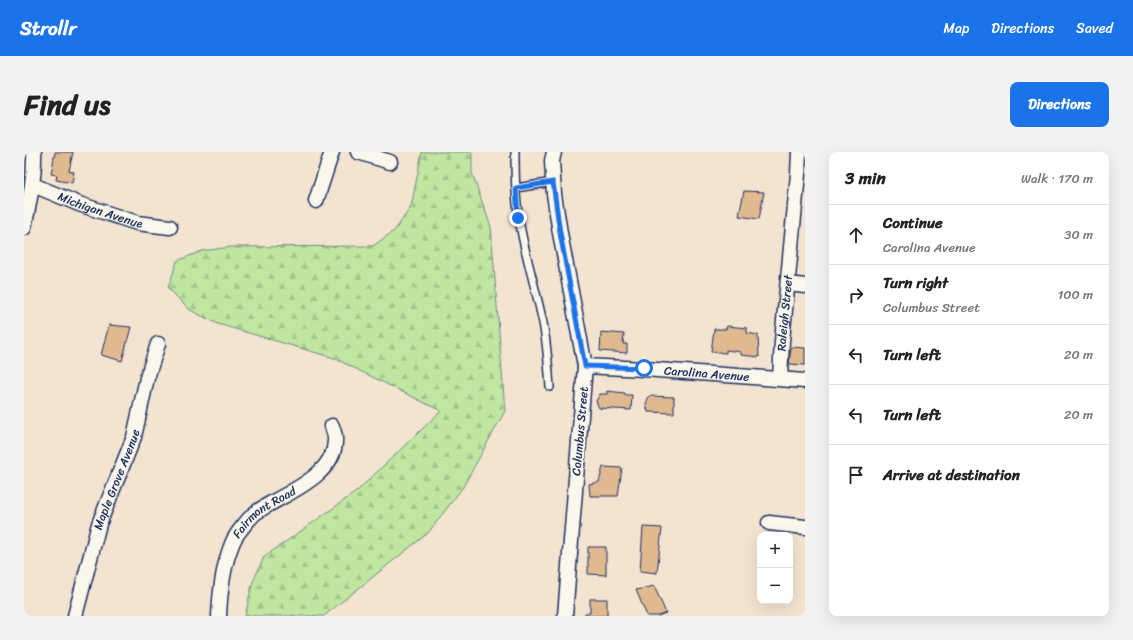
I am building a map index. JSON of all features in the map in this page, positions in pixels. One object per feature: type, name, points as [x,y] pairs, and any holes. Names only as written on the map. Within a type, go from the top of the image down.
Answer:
[{"type":"street","points":[[24,228],[33,185],[29,167],[34,152]]},
{"type":"street","points":[[316,201],[332,152]]},
{"type":"street","points":[[358,152],[390,162]]},
{"type":"street","name":"Columbus Street","points":[[554,152],[552,161],[553,182],[560,233],[585,366],[565,616]]},
{"type":"street","name":"Raleigh Street","points":[[780,378],[788,284],[801,175],[799,152]]},
{"type":"street","name":"Michigan Avenue","points":[[33,185],[79,204],[137,223],[170,227]]},
{"type":"street","points":[[788,284],[805,286]]},
{"type":"street","name":"Maple Grove Avenue","points":[[75,616],[99,524],[134,437],[147,378],[158,344]]},
{"type":"street","name":"Carolina Avenue","points":[[585,366],[644,368],[805,381]]},
{"type":"street","name":"Fairmont Road","points":[[219,616],[224,571],[232,542],[254,513],[295,490],[328,464],[335,438],[332,426]]},
{"type":"street","points":[[769,523],[805,527]]},
{"type":"lane","points":[[516,152],[515,174],[518,218],[542,315],[550,387]]},
{"type":"lane","points":[[516,188],[553,182]]},
{"type":"green space","points":[[422,152],[472,152],[472,173],[491,227],[505,411],[463,487],[428,533],[324,616],[245,616],[252,584],[264,557],[356,492],[441,411],[334,358],[218,324],[190,310],[168,288],[177,261],[202,251],[231,247],[373,246],[395,230],[411,207]]},
{"type":"building","points":[[55,152],[73,152],[69,171],[74,172],[72,183],[56,180],[57,175],[51,174]]},
{"type":"building","points":[[744,191],[764,192],[759,219],[739,216]]},
{"type":"building","points":[[109,325],[131,327],[122,361],[101,355]]},
{"type":"building","points":[[727,326],[747,328],[747,333],[758,335],[759,357],[741,355],[741,352],[726,350],[726,353],[711,352],[714,329],[726,329]]},
{"type":"building","points":[[601,332],[624,334],[623,344],[627,344],[627,353],[600,351]]},
{"type":"building","points":[[791,347],[805,348],[805,365],[789,364]]},
{"type":"building","points":[[607,391],[632,395],[631,410],[599,408],[596,401],[600,394],[607,394]]},
{"type":"building","points":[[649,396],[674,397],[674,413],[648,412],[646,404]]},
{"type":"building","points":[[603,467],[622,468],[618,496],[590,496],[589,484],[599,482]]},
{"type":"building","points":[[643,527],[662,528],[657,573],[640,571]]},
{"type":"building","points":[[588,547],[606,547],[606,575],[588,574]]},
{"type":"building","points":[[654,586],[666,613],[658,616],[647,616],[636,590]]},
{"type":"building","points":[[590,599],[607,599],[607,616],[585,616],[585,613],[590,613]]},
{"type":"route","points":[[518,218],[516,188],[553,182],[560,233],[585,366],[644,368]]}]
